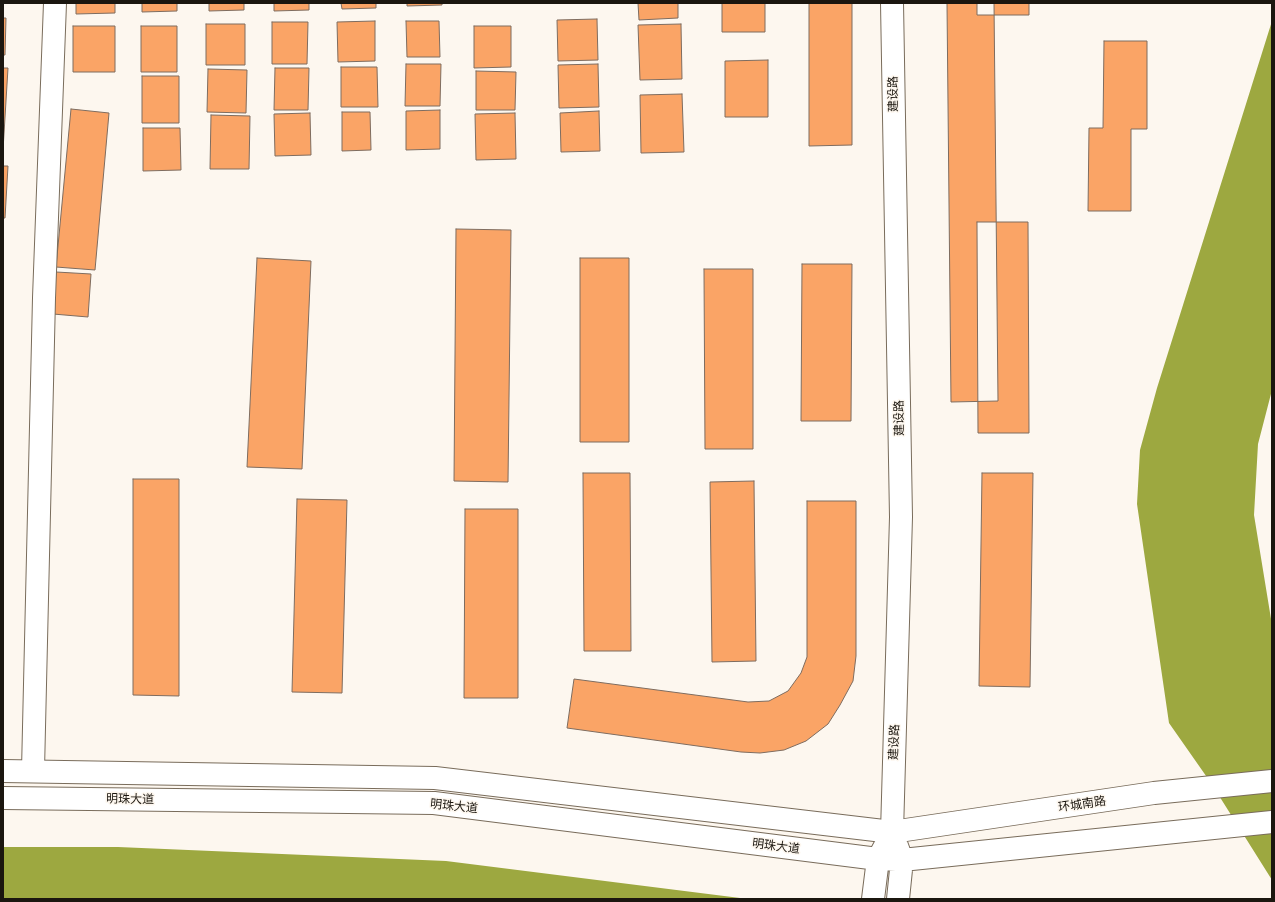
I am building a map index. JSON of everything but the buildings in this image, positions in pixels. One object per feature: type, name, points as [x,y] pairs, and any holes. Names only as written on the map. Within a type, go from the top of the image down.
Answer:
[{"type":"main road","points":[[33,770],[44,290],[55,3]]},
{"type":"main road","name":"建设路","points":[[892,3],[901,517],[892,832],[902,860],[898,899]]},
{"type":"main road","points":[[3,771],[33,770],[435,778],[892,832]]},
{"type":"main road","name":"环城南路","points":[[892,832],[1154,793],[1272,781]]},
{"type":"main road","name":"明珠大道","points":[[3,798],[434,803],[878,859],[902,860]]},
{"type":"main road","points":[[902,860],[1272,822]]},
{"type":"main road","name":"建设路","points":[[873,899],[878,859],[892,832]]},
{"type":"shaded area","points":[[1272,21],[1272,390],[1258,444],[1254,515],[1272,625],[1272,880],[1211,783],[1169,723],[1137,504],[1140,450],[1157,388]]},
{"type":"shaded area","points":[[3,847],[118,847],[446,861],[748,899],[3,899]]}]
